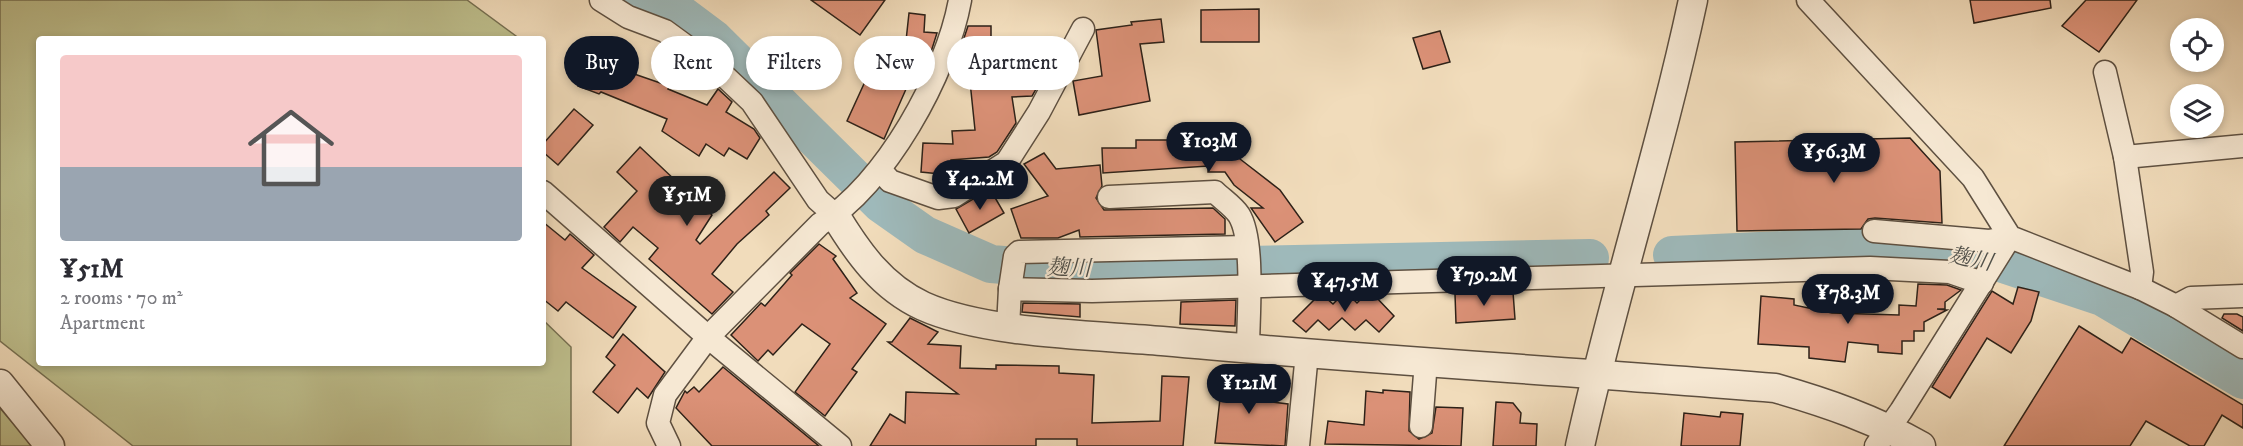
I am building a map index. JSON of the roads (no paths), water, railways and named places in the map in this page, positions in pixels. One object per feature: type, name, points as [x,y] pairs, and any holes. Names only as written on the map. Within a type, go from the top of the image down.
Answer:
[{"type":"street","points":[[601,0],[628,17],[665,31],[717,69],[752,102],[818,200],[845,206]]},
{"type":"street","points":[[669,446],[658,423],[665,395],[708,337],[820,224],[845,206],[877,173],[936,78],[957,19],[960,0]]},
{"type":"street","points":[[1580,446],[1596,373],[1676,78],[1693,0]]},
{"type":"street","points":[[1808,0],[1973,178],[2007,243]]},
{"type":"street","points":[[877,173],[890,181],[938,198],[954,196],[1007,162],[1039,111],[1083,29]]},
{"type":"street","points":[[2106,72],[2125,157],[2142,272],[2140,288]]},
{"type":"street","points":[[2125,157],[2243,146]]},
{"type":"street","points":[[1109,197],[1215,192],[1238,213],[1244,226],[1248,250],[1248,349]]},
{"type":"street","points":[[546,195],[708,337],[840,446]]},
{"type":"street","points":[[845,206],[868,265],[883,280],[922,306],[960,318],[1008,327],[1248,349],[1775,388],[1841,407],[1883,437],[1921,446]]},
{"type":"street","points":[[1874,231],[2007,243],[2140,288],[2176,306],[2243,348]]},
{"type":"street","points":[[1883,437],[2007,243]]},
{"type":"street","points":[[1008,327],[1015,256],[1019,252],[1248,250]]},
{"type":"street","points":[[1011,284],[1092,291],[1248,284],[1623,277],[1870,268],[1950,272],[1985,279]]},
{"type":"street","points":[[2176,306],[2191,298],[2243,296]]},
{"type":"street","points":[[1298,446],[1307,353]]},
{"type":"street","points":[[1421,426],[1426,361]]},
{"type":"street","points":[[0,384],[50,446]]},
{"type":"waterway","name":"麹川","points":[[642,0],[674,9],[714,39],[881,204],[925,235],[991,264],[1056,269],[1590,258]]},
{"type":"waterway","name":"麹川","points":[[1672,255],[1871,246],[1976,255],[2102,297],[2243,380]]}]
